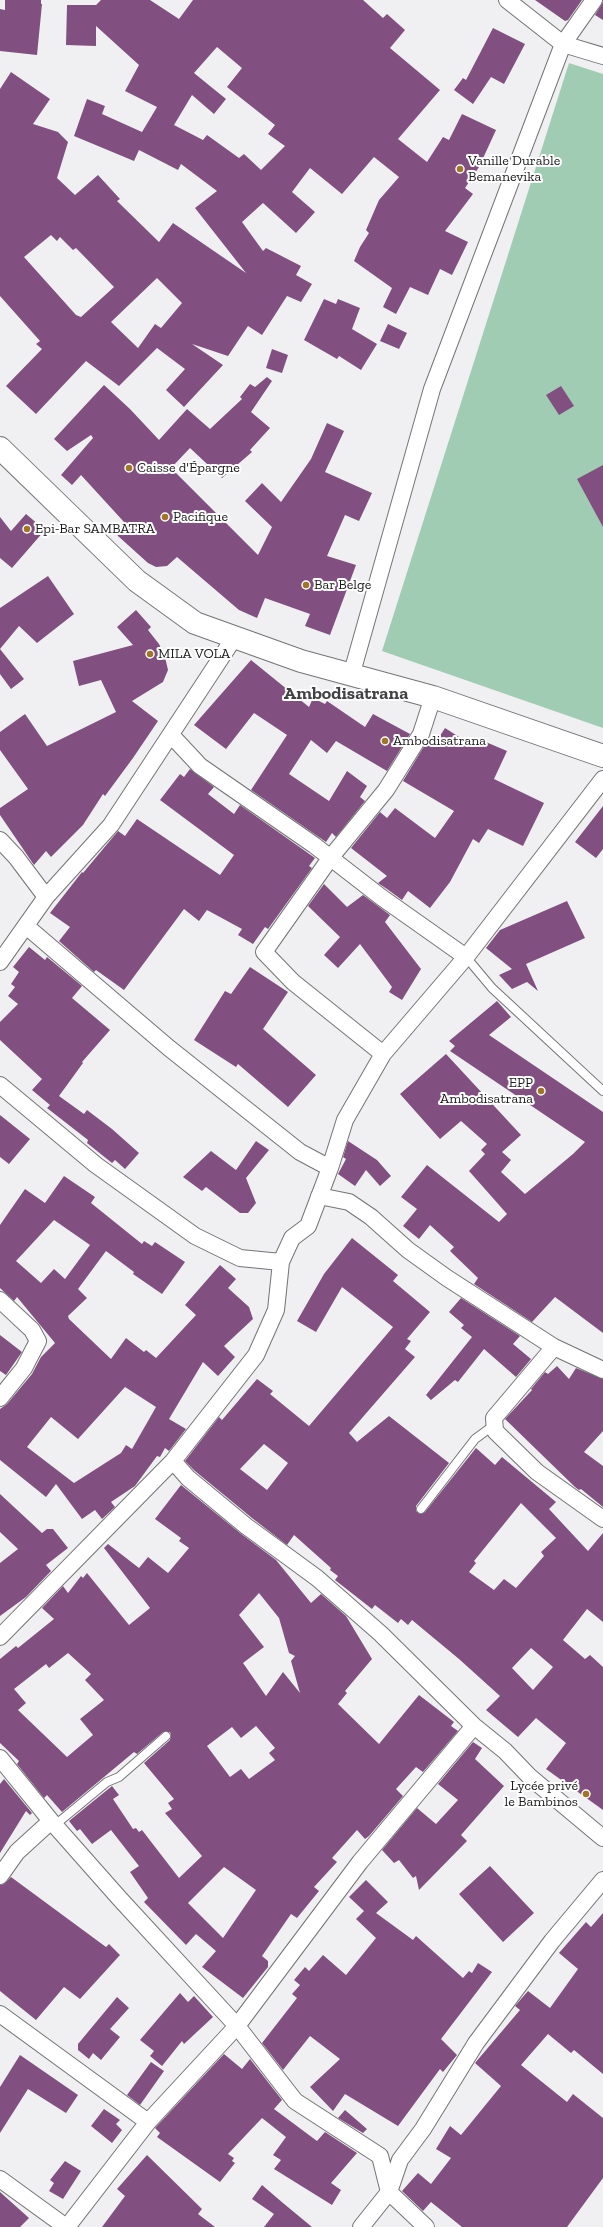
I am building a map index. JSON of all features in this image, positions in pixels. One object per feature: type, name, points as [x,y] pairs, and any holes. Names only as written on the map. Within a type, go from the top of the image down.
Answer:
[{"type":"main road","points":[[0,448],[137,581],[195,623],[234,638],[351,676],[433,697],[603,756]]},
{"type":"street","points":[[507,0],[564,44],[603,56]]},
{"type":"street","points":[[351,676],[432,389],[564,44],[594,0]]},
{"type":"street","points":[[0,962],[46,897],[111,825],[234,638]]},
{"type":"street","points":[[383,1054],[293,982],[264,952],[330,857],[386,790],[421,734],[433,697]]},
{"type":"street","points":[[171,735],[200,766],[330,857],[381,897],[466,957]]},
{"type":"street","points":[[0,1637],[173,1461],[256,1355],[276,1310],[281,1262],[292,1238],[308,1226],[330,1168],[345,1120],[383,1054],[466,957],[603,779]]},
{"type":"street","points":[[0,840],[16,856],[46,897]]},
{"type":"street","points":[[26,926],[169,1048],[300,1152],[330,1168]]},
{"type":"street","points":[[0,1085],[96,1165],[196,1236],[240,1258],[281,1262]]},
{"type":"street","points":[[319,1196],[349,1202],[371,1217],[408,1250],[447,1278],[554,1347],[603,1370]]},
{"type":"street","points":[[0,1300],[32,1330],[38,1341],[24,1368],[0,1398]]},
{"type":"street","points":[[554,1347],[494,1418],[495,1431],[537,1472],[603,1519]]},
{"type":"street","points":[[173,1461],[188,1478],[246,1526],[316,1578],[375,1629],[474,1726],[505,1751],[536,1782],[603,1838]]},
{"type":"street","points":[[0,2179],[66,2227],[148,2122],[237,2026],[360,1862],[474,1726]]},
{"type":"street","points":[[0,1758],[53,1823],[120,1899],[237,2026],[295,2102],[380,2156],[389,2192],[426,2227]]},
{"type":"street","points":[[0,1876],[17,1852],[53,1823]]},
{"type":"street","points":[[361,2227],[389,2192],[400,2160],[423,2129],[476,2043],[552,1941],[603,1880]]},
{"type":"street","points":[[0,2014],[148,2122]]},
{"type":"lane","points":[[466,957],[492,988],[603,1091]]},
{"type":"lane","points":[[421,1509],[475,1440],[494,1425]]},
{"type":"lane","points":[[53,1823],[107,1782],[119,1777],[166,1736]]},
{"type":"green space","points":[[569,63],[603,74],[603,728],[382,651]]},
{"type":"building","points":[[5,0],[41,0],[42,4],[37,55],[0,51],[0,9],[5,10]]},
{"type":"building","points":[[101,0],[150,0],[179,19],[193,0],[363,0],[383,18],[387,14],[405,30],[390,48],[440,90],[398,139],[427,162],[443,137],[449,140],[462,114],[496,130],[479,167],[465,188],[473,194],[445,231],[468,242],[452,275],[440,269],[428,295],[410,287],[396,314],[383,307],[392,288],[354,261],[360,247],[369,233],[366,230],[379,200],[399,177],[374,157],[342,194],[310,168],[292,192],[315,212],[296,233],[263,203],[242,222],[263,251],[266,248],[301,266],[296,275],[312,284],[301,302],[287,296],[262,335],[248,326],[228,356],[192,344],[223,365],[184,407],[166,390],[185,369],[157,348],[119,386],[86,361],[36,414],[6,386],[42,349],[36,344],[40,341],[0,296],[0,89],[11,72],[50,99],[33,124],[58,132],[68,142],[57,178],[75,195],[98,175],[120,199],[117,201],[159,242],[173,223],[246,273],[195,208],[217,191],[181,164],[178,170],[139,150],[134,161],[74,136],[87,99],[105,106],[102,114],[142,132],[157,107],[125,91],[139,65],[96,26],[96,46],[66,45],[67,5],[96,5]],"holes":[[[217,47],[242,68],[227,87],[275,125],[268,134],[285,146],[261,170],[244,154],[239,158],[207,135],[203,140],[174,125],[192,95],[214,114],[226,99],[194,73]],[[51,235],[57,241],[60,237],[73,250],[76,248],[114,287],[81,317],[76,315],[24,257]],[[157,278],[182,303],[161,328],[155,324],[138,348],[111,322]]]},
{"type":"building","points":[[535,0],[582,0],[568,20],[565,21]]},
{"type":"building","points":[[603,2],[603,20],[595,15]]},
{"type":"building","points":[[493,28],[525,44],[504,84],[491,77],[473,104],[454,90],[463,78],[466,80]]},
{"type":"building","points":[[324,299],[336,304],[338,299],[360,308],[352,329],[377,344],[361,370],[339,356],[337,359],[304,340]]},
{"type":"building","points":[[388,324],[407,333],[399,349],[380,341]]},
{"type":"building","points":[[272,349],[288,355],[282,373],[266,368]]},
{"type":"building","points":[[267,377],[272,381],[251,412],[270,428],[250,450],[252,452],[222,478],[190,448],[171,468],[258,555],[272,527],[245,501],[262,483],[281,502],[311,459],[327,423],[344,431],[325,472],[372,493],[359,521],[345,515],[327,556],[356,565],[330,635],[305,626],[310,614],[265,598],[257,618],[239,610],[177,557],[167,566],[156,567],[148,563],[118,536],[115,530],[124,522],[81,475],[72,485],[61,475],[93,438],[91,435],[67,451],[54,439],[104,385],[130,409],[159,440],[187,409],[210,429],[242,399],[240,397],[250,384],[255,387]]},
{"type":"building","points":[[561,386],[574,406],[559,415],[546,395]]},
{"type":"building","points":[[603,465],[603,527],[577,479]]},
{"type":"building","points":[[26,514],[45,530],[12,568],[0,558],[0,517],[11,531]]},
{"type":"building","points":[[48,576],[74,614],[37,643],[19,626],[0,649],[0,608]]},
{"type":"building","points":[[136,610],[151,627],[148,630],[159,644],[165,657],[168,670],[163,682],[132,701],[158,721],[105,796],[103,794],[83,825],[51,857],[46,851],[34,865],[0,815],[0,808],[28,789],[0,750],[0,732],[25,714],[47,746],[116,712],[101,680],[79,686],[73,661],[133,645],[117,627]]},
{"type":"building","points":[[0,649],[24,679],[11,689],[0,674]]},
{"type":"building","points":[[251,660],[309,707],[313,698],[325,704],[327,701],[365,727],[373,714],[410,734],[387,771],[336,741],[327,753],[311,740],[289,774],[329,801],[347,771],[367,786],[360,797],[365,801],[336,837],[332,833],[326,842],[251,790],[287,735],[254,713],[226,749],[194,725]]},
{"type":"building","points":[[445,728],[470,744],[474,737],[507,751],[494,779],[544,803],[523,846],[488,829],[479,843],[473,839],[450,882],[430,908],[408,891],[402,900],[378,883],[387,876],[351,848],[380,812],[387,818],[395,808],[435,838],[454,811],[403,781],[426,743],[433,747]]},
{"type":"building","points":[[190,769],[214,787],[208,794],[234,814],[240,805],[315,858],[309,866],[312,868],[268,929],[265,927],[253,944],[238,935],[242,929],[207,910],[199,921],[184,909],[124,990],[96,970],[94,972],[59,941],[70,927],[50,913],[82,872],[83,873],[118,831],[125,836],[137,819],[220,875],[234,855],[160,800],[180,774],[184,777]]},
{"type":"building","points":[[603,806],[603,849],[596,858],[575,842]]},
{"type":"building","points":[[324,884],[347,907],[363,895],[390,915],[385,922],[421,969],[402,1000],[389,992],[392,987],[360,944],[338,968],[324,955],[340,937],[308,906]]},
{"type":"building","points":[[567,901],[585,938],[526,964],[538,991],[527,982],[512,989],[499,975],[512,969],[486,948],[500,930]]},
{"type":"building","points":[[29,947],[45,960],[47,957],[82,986],[72,998],[110,1030],[82,1062],[83,1063],[59,1096],[84,1114],[87,1110],[112,1129],[139,1153],[125,1169],[115,1160],[112,1163],[87,1143],[88,1140],[47,1108],[50,1105],[32,1090],[42,1079],[0,1040],[0,1022],[18,1004],[8,996],[15,987],[11,984],[19,972],[13,967]]},
{"type":"building","points":[[250,967],[288,992],[263,1029],[316,1075],[288,1107],[238,1064],[236,1067],[194,1040],[225,991],[231,994]]},
{"type":"building","points":[[497,1001],[511,1017],[489,1035],[603,1112],[603,1333],[555,1297],[532,1322],[474,1284],[478,1278],[450,1251],[454,1247],[430,1225],[419,1239],[403,1226],[417,1209],[401,1197],[427,1165],[499,1222],[507,1214],[469,1171],[485,1154],[481,1150],[487,1144],[461,1121],[440,1139],[400,1094],[446,1054],[521,1135],[502,1152],[511,1160],[501,1172],[525,1194],[573,1154],[585,1142],[450,1051],[455,1046],[449,1041]]},
{"type":"building","points":[[0,1115],[30,1139],[9,1164],[0,1157]]},
{"type":"building","points":[[256,1141],[269,1150],[246,1178],[256,1203],[248,1213],[240,1213],[206,1187],[202,1191],[183,1177],[211,1151],[236,1170]]},
{"type":"building","points":[[348,1141],[377,1160],[391,1176],[380,1186],[366,1170],[355,1186],[338,1174],[346,1159],[343,1157]]},
{"type":"building","points":[[64,1176],[95,1197],[91,1203],[142,1244],[144,1241],[152,1246],[155,1242],[185,1262],[162,1294],[133,1274],[134,1272],[106,1251],[78,1289],[87,1298],[68,1316],[69,1319],[111,1359],[126,1338],[144,1352],[146,1350],[156,1358],[196,1315],[185,1305],[220,1265],[236,1279],[228,1288],[249,1307],[253,1319],[224,1346],[235,1357],[218,1376],[203,1362],[169,1419],[186,1429],[169,1451],[165,1448],[160,1457],[157,1456],[135,1486],[111,1502],[115,1507],[102,1519],[95,1510],[82,1519],[56,1484],[46,1497],[0,1460],[0,1409],[7,1404],[32,1374],[41,1357],[55,1343],[17,1297],[14,1301],[0,1288],[0,1225],[25,1189],[45,1203]],"holes":[[[54,1220],[90,1245],[65,1279],[54,1269],[41,1283],[16,1261]],[[125,1387],[156,1407],[132,1449],[126,1445],[121,1453],[74,1483],[27,1447],[51,1417],[78,1439]]]},
{"type":"building","points":[[352,1238],[398,1275],[393,1281],[430,1312],[407,1339],[411,1341],[405,1349],[415,1357],[349,1433],[357,1442],[389,1416],[449,1463],[416,1506],[416,1511],[420,1514],[425,1512],[476,1448],[495,1465],[502,1457],[556,1502],[549,1509],[588,1551],[603,1533],[603,1622],[587,1609],[563,1640],[585,1659],[590,1655],[603,1667],[603,1810],[546,1769],[566,1743],[536,1718],[518,1737],[486,1710],[500,1696],[459,1659],[412,1620],[408,1625],[401,1619],[398,1623],[375,1605],[372,1609],[335,1580],[338,1576],[330,1570],[331,1568],[294,1535],[287,1545],[252,1518],[185,1461],[219,1417],[222,1420],[257,1379],[273,1391],[270,1394],[309,1426],[393,1327],[342,1287],[316,1332],[297,1321],[324,1274]],"holes":[[[264,1444],[288,1463],[267,1490],[240,1469]],[[521,1503],[556,1538],[541,1552],[544,1556],[516,1588],[504,1579],[494,1590],[469,1572],[476,1563],[474,1561]],[[531,1648],[553,1667],[533,1690],[512,1668]]]},
{"type":"building","points":[[461,1298],[520,1336],[513,1344],[531,1359],[516,1377],[484,1349],[458,1382],[455,1380],[431,1400],[426,1395],[472,1337],[461,1328],[464,1325],[449,1312]]},
{"type":"building","points":[[0,1335],[22,1352],[6,1375],[0,1371]]},
{"type":"building","points":[[557,1366],[569,1379],[576,1368],[603,1379],[603,1431],[584,1452],[603,1466],[603,1507],[581,1489],[579,1490],[575,1487],[505,1419],[532,1390],[531,1389],[545,1372],[548,1374]]},
{"type":"building","points":[[181,1485],[276,1560],[311,1603],[321,1594],[346,1616],[372,1659],[345,1691],[347,1693],[338,1704],[379,1744],[419,1695],[454,1722],[451,1726],[458,1731],[423,1772],[416,1767],[396,1789],[403,1796],[369,1836],[365,1839],[357,1830],[332,1858],[337,1862],[314,1887],[319,1891],[297,1918],[291,1914],[262,1956],[268,1961],[268,1967],[243,1998],[202,1967],[216,1951],[196,1934],[186,1945],[144,1902],[148,1898],[130,1872],[139,1866],[111,1830],[92,1844],[80,1829],[77,1831],[69,1821],[112,1786],[119,1795],[113,1799],[133,1829],[136,1828],[139,1832],[142,1830],[179,1878],[202,1856],[165,1813],[172,1809],[168,1803],[174,1799],[144,1763],[170,1740],[170,1732],[163,1732],[137,1754],[134,1752],[62,1812],[47,1795],[44,1798],[17,1764],[19,1761],[0,1743],[0,1659],[16,1646],[18,1648],[54,1619],[42,1608],[63,1586],[68,1593],[81,1576],[83,1578],[87,1573],[129,1625],[150,1608],[104,1548],[108,1544],[139,1568],[148,1557],[168,1573],[189,1548],[179,1541],[181,1538],[155,1519]],"holes":[[[259,1593],[279,1618],[289,1653],[295,1656],[291,1661],[300,1693],[283,1672],[266,1696],[243,1663],[264,1647],[239,1615]],[[68,1653],[91,1674],[85,1680],[104,1700],[80,1719],[93,1735],[67,1757],[18,1710],[26,1703],[14,1689],[46,1664],[49,1668]],[[256,1726],[275,1748],[269,1753],[275,1760],[249,1779],[241,1769],[230,1777],[207,1746],[232,1727],[241,1738]],[[224,1867],[256,1890],[223,1938],[188,1903]]]},
{"type":"building","points":[[0,1494],[42,1533],[47,1529],[53,1529],[68,1548],[46,1565],[51,1571],[26,1597],[0,1616],[0,1563],[18,1549],[0,1532]]},
{"type":"building","points":[[473,1742],[482,1748],[475,1759],[504,1786],[461,1835],[467,1841],[419,1890],[416,1876],[413,1878],[399,1860],[394,1863],[382,1850],[417,1808],[436,1824],[458,1800],[438,1784]]},
{"type":"building","points":[[4,1779],[32,1813],[30,1815],[26,1811],[0,1853],[0,1784]]},
{"type":"building","points":[[490,1866],[534,1913],[503,1942],[459,1894]]},
{"type":"building","points":[[11,1877],[106,1947],[109,1944],[120,1955],[80,1999],[64,1987],[36,2020],[0,1991],[0,1885],[4,1884]]},
{"type":"building","points":[[366,1880],[388,1902],[376,1913],[413,1940],[416,1936],[463,1978],[469,1971],[472,1973],[478,1963],[492,1972],[441,2039],[457,2055],[443,2072],[440,2069],[398,2126],[345,2094],[333,2111],[310,2087],[340,2059],[310,2036],[283,2070],[262,2043],[297,1998],[292,1994],[300,1985],[294,1980],[305,1967],[309,1971],[323,1955],[346,1975],[376,1938],[356,1919],[364,1911],[349,1897]]},
{"type":"building","points":[[603,1913],[603,2074],[574,2050],[571,2053],[548,2034],[521,2065],[567,2102],[573,2094],[603,2118],[603,2178],[567,2227],[462,2227],[431,2202],[423,2211],[402,2191],[418,2173],[431,2184],[451,2158],[436,2149],[450,2126],[461,2135],[501,2086],[475,2063],[520,2010],[515,2006],[528,1991],[550,2008],[578,1969],[559,1953],[586,1922],[591,1927]]},
{"type":"building","points":[[180,1993],[188,2002],[194,1996],[213,2017],[184,2044],[182,2041],[162,2066],[150,2056],[154,2051],[140,2040]]},
{"type":"building","points":[[117,1997],[129,2008],[110,2029],[120,2037],[101,2060],[93,2053],[89,2059],[78,2050],[78,2044]]},
{"type":"building","points":[[224,2054],[242,2069],[250,2059],[282,2100],[274,2109],[317,2141],[325,2132],[357,2153],[331,2183],[341,2190],[332,2205],[274,2169],[281,2160],[273,2155],[286,2137],[262,2118],[228,2154],[234,2158],[232,2161],[235,2163],[220,2182],[157,2137],[160,2133],[155,2128]]},
{"type":"building","points":[[20,2055],[78,2095],[66,2113],[28,2089],[0,2133],[0,2087]]},
{"type":"building","points":[[151,2062],[164,2071],[140,2105],[127,2095]]},
{"type":"building","points":[[104,2109],[120,2120],[116,2124],[122,2130],[112,2143],[91,2126]]},
{"type":"building","points":[[345,2110],[367,2129],[363,2133],[338,2118]]},
{"type":"building","points":[[147,2155],[202,2209],[198,2214],[215,2227],[102,2227],[125,2196],[117,2189]]},
{"type":"building","points":[[65,2161],[81,2171],[63,2199],[49,2191],[54,2183],[50,2180]]},
{"type":"building","points":[[262,2185],[312,2227],[264,2227],[274,2214],[252,2199]]},
{"type":"building","points":[[0,2192],[29,2218],[20,2227],[0,2227]]},
{"type":"place","name":"Vanille Durable Bemanevika","points":[[460,169]]},
{"type":"place","name":"Caisse d'Épargne","points":[[129,468]]},
{"type":"place","name":"Pacifique","points":[[165,517]]},
{"type":"place","name":"Epi-Bar SAMBATRA","points":[[27,529]]},
{"type":"place","name":"Bar Belge","points":[[306,585]]},
{"type":"place","name":"MILA VOLA","points":[[150,654]]},
{"type":"place","name":"Ambodisatrana","points":[[385,741]]},
{"type":"place","name":"EPP Ambodisatrana","points":[[541,1091]]},
{"type":"place","name":"Lycée privé le Bambinos","points":[[586,1794]]},
{"type":"district","name":"Ambodisatrana","points":[[346,694]]}]
